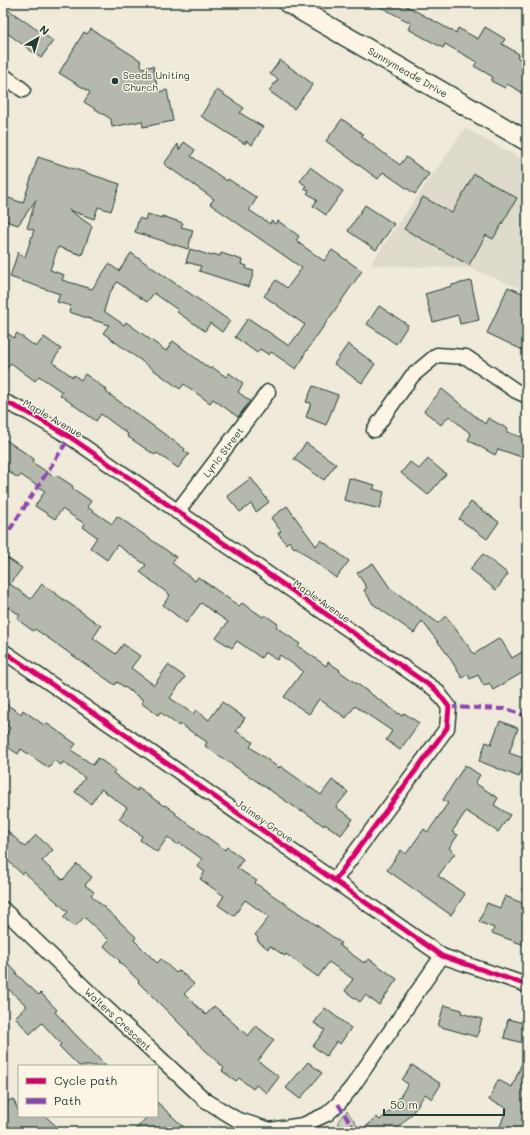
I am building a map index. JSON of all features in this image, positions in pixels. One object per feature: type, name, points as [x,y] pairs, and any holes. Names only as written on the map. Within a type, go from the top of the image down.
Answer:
[{"type":"street","name":"Sunnymeade Drive","points":[[288,3],[527,141]]},
{"type":"street","points":[[3,75],[24,90]]},
{"type":"street","points":[[374,430],[412,376],[437,355],[466,357],[516,391],[527,396]]},
{"type":"street","name":"Lyric Street","points":[[177,512],[268,392]]},
{"type":"street","name":"Maple Avenue","points":[[3,401],[29,413],[70,437],[436,690],[449,707],[447,728],[335,880]]},
{"type":"street","name":"Jaimey Grove","points":[[3,651],[335,880],[442,956],[527,985]]},
{"type":"street","name":"Walters Crescent","points":[[3,909],[204,1100],[236,1119],[270,1130],[303,1125],[327,1114],[338,1104],[352,1087],[442,956]]},
{"type":"shaded area","points":[[465,128],[527,162],[527,291],[469,268],[370,265]]},
{"type":"shaded area","points":[[347,1111],[362,1132],[340,1132],[338,1121]]},
{"type":"building","points":[[373,3],[401,3],[456,33],[458,28],[478,39],[485,27],[505,39],[502,44],[519,54],[517,57],[527,63],[527,95],[507,84],[505,88],[491,81],[493,77],[474,66],[477,62],[445,44],[443,48],[408,29],[411,23]]},
{"type":"building","points":[[3,6],[53,41],[41,58],[3,30]]},
{"type":"building","name":"Seeds Uniting Church","points":[[91,29],[140,60],[142,68],[153,66],[158,92],[167,90],[173,121],[143,127],[142,121],[112,127],[111,119],[84,102],[90,92],[59,73],[84,32],[87,34]]},
{"type":"building","points":[[280,60],[313,84],[294,109],[269,91],[278,79],[270,74]]},
{"type":"building","points":[[217,90],[244,108],[240,113],[263,127],[252,145],[246,141],[245,144],[201,116]]},
{"type":"building","points":[[342,119],[363,134],[362,137],[400,165],[406,157],[429,174],[415,194],[383,172],[378,179],[326,141]]},
{"type":"building","points":[[184,142],[195,150],[191,156],[227,181],[228,179],[257,198],[249,210],[270,224],[271,221],[276,224],[278,221],[299,236],[296,241],[324,261],[332,250],[362,271],[303,356],[304,357],[296,369],[271,352],[269,355],[260,349],[257,353],[235,337],[248,318],[289,346],[305,325],[264,296],[276,280],[287,288],[302,268],[210,204],[214,199],[164,164],[178,144],[179,150]]},
{"type":"building","points":[[38,157],[120,184],[111,211],[98,207],[94,219],[69,210],[92,226],[82,255],[58,247],[50,270],[64,275],[62,280],[92,289],[109,264],[119,271],[131,253],[230,321],[222,332],[210,323],[205,331],[177,312],[178,310],[154,293],[147,302],[117,282],[109,294],[104,311],[124,325],[126,322],[166,351],[173,341],[210,369],[212,367],[226,377],[229,373],[243,383],[238,392],[250,401],[238,417],[213,399],[210,403],[184,384],[180,389],[103,333],[109,325],[69,312],[71,306],[57,302],[60,294],[10,277],[18,252],[25,257],[34,230],[27,228],[36,200],[18,225],[3,220],[3,196],[23,203]]},
{"type":"building","points":[[310,167],[343,191],[326,215],[313,206],[317,200],[307,193],[309,191],[304,188],[306,186],[300,181]]},
{"type":"building","points":[[474,174],[517,198],[493,239],[486,235],[469,265],[404,229],[423,197],[452,213]]},
{"type":"building","points":[[365,205],[394,224],[376,250],[348,231]]},
{"type":"building","points":[[147,214],[162,218],[162,216],[183,223],[181,227],[193,230],[188,249],[135,232],[139,218],[145,220]]},
{"type":"building","points":[[190,249],[212,256],[213,254],[220,256],[221,253],[242,260],[241,264],[247,266],[246,269],[254,271],[249,287],[199,271],[201,266],[186,262]]},
{"type":"building","points":[[471,281],[479,320],[460,324],[458,315],[433,322],[425,294],[452,285]]},
{"type":"building","points":[[508,287],[527,295],[527,352],[487,333]]},
{"type":"building","points":[[379,306],[408,325],[396,344],[367,324]]},
{"type":"building","points":[[3,330],[14,338],[17,333],[36,347],[44,337],[61,349],[52,362],[73,377],[74,375],[81,380],[85,374],[107,390],[106,392],[185,449],[184,451],[189,454],[178,468],[157,453],[155,455],[127,436],[128,434],[101,414],[96,421],[60,395],[62,392],[39,376],[35,381],[11,363],[3,374]]},
{"type":"building","points":[[348,344],[375,364],[362,383],[334,364]]},
{"type":"building","points":[[313,386],[338,395],[326,425],[306,417],[311,403],[306,402]]},
{"type":"building","points":[[442,389],[485,424],[488,418],[508,429],[507,432],[527,439],[527,459],[498,449],[495,455],[468,440],[471,434],[449,416],[441,425],[424,411]]},
{"type":"building","points":[[3,438],[34,459],[32,462],[54,477],[56,475],[73,486],[72,488],[91,501],[87,507],[112,524],[117,516],[176,557],[172,563],[195,581],[198,577],[239,606],[242,603],[263,617],[265,615],[278,624],[276,627],[300,644],[298,646],[326,666],[328,662],[402,716],[404,713],[419,723],[400,750],[386,740],[392,731],[355,706],[346,718],[319,699],[309,714],[284,697],[303,671],[280,655],[277,660],[265,652],[261,658],[237,641],[232,648],[216,638],[228,622],[201,603],[186,623],[163,605],[170,595],[140,572],[146,565],[117,545],[107,560],[90,548],[97,537],[83,527],[85,524],[62,509],[55,519],[35,506],[45,491],[21,475],[18,478],[3,468]]},
{"type":"building","points":[[306,443],[336,464],[324,480],[294,459]]},
{"type":"building","points":[[428,459],[446,474],[428,495],[401,473],[410,462],[419,469]]},
{"type":"building","points":[[251,478],[269,502],[256,512],[251,504],[240,512],[227,496]]},
{"type":"building","points":[[349,478],[375,485],[373,489],[384,492],[380,509],[344,500]]},
{"type":"building","points":[[471,502],[499,522],[487,539],[459,519]]},
{"type":"building","points":[[287,506],[316,546],[321,540],[349,561],[336,578],[296,547],[294,548],[289,541],[286,544],[278,533],[281,531],[271,518]]},
{"type":"building","points":[[483,554],[508,574],[496,590],[470,569]]},
{"type":"building","points":[[3,555],[22,568],[10,584],[31,599],[42,584],[101,626],[93,638],[116,654],[123,644],[140,656],[131,668],[154,685],[168,665],[185,677],[170,698],[193,714],[196,710],[209,720],[222,702],[245,718],[236,731],[253,742],[250,747],[279,768],[280,766],[321,795],[332,780],[348,792],[336,807],[353,819],[341,835],[325,824],[324,826],[302,810],[302,812],[205,746],[207,742],[180,724],[179,726],[160,712],[158,715],[141,703],[143,700],[117,682],[115,685],[35,629],[33,631],[17,619],[20,615],[3,604]]},
{"type":"building","points":[[373,563],[390,588],[438,623],[446,616],[474,654],[500,638],[512,658],[527,649],[527,670],[493,690],[489,683],[484,686],[478,675],[470,679],[468,674],[462,678],[448,655],[422,621],[414,633],[373,604],[364,590],[367,588],[357,573]]},
{"type":"building","points":[[3,702],[21,714],[23,710],[44,725],[46,723],[76,744],[71,750],[93,765],[98,758],[115,770],[113,773],[137,791],[138,788],[164,806],[165,805],[225,850],[227,847],[243,859],[237,868],[257,881],[255,883],[341,943],[339,945],[364,963],[369,959],[397,979],[379,1005],[365,995],[360,1002],[345,991],[353,979],[329,962],[318,977],[286,954],[285,956],[270,946],[268,949],[257,940],[258,938],[255,935],[269,917],[245,900],[234,916],[218,905],[224,896],[200,879],[205,872],[197,866],[202,859],[180,843],[178,845],[168,837],[157,852],[140,840],[142,836],[119,819],[127,808],[101,789],[91,804],[75,792],[85,778],[63,762],[61,765],[54,760],[49,768],[21,749],[18,754],[3,744],[3,738],[10,728],[3,722]]},
{"type":"building","points":[[500,721],[518,728],[509,753],[526,759],[519,777],[479,761],[486,742],[491,744]]},
{"type":"building","points":[[465,765],[480,775],[475,783],[498,798],[494,805],[510,815],[498,832],[466,811],[452,832],[458,835],[449,848],[455,853],[438,876],[465,894],[451,915],[387,870],[401,850],[406,854],[424,829],[428,832],[448,803],[443,800]]},
{"type":"building","points":[[3,827],[25,847],[36,835],[53,850],[42,861],[63,880],[77,864],[92,877],[85,885],[94,892],[91,895],[136,937],[134,940],[157,963],[161,959],[176,973],[179,970],[194,984],[184,994],[206,1015],[214,1006],[248,1036],[256,1026],[274,1040],[258,1061],[279,1077],[267,1093],[256,1085],[253,1089],[239,1078],[236,1081],[222,1071],[224,1068],[188,1034],[189,1033],[104,946],[109,940],[84,917],[75,927],[63,917],[68,912],[24,872],[22,874],[3,856]]},
{"type":"building","points":[[505,896],[527,905],[527,946],[492,933],[494,928],[479,922],[487,903],[500,908]]},
{"type":"building","points":[[3,958],[17,973],[16,974],[39,995],[41,993],[57,1010],[55,1012],[71,1030],[105,1065],[78,1065],[59,1046],[61,1044],[42,1023],[30,1034],[15,1017],[27,1006],[6,987],[3,991]]},
{"type":"building","points":[[444,1005],[462,1010],[461,1013],[482,1019],[477,1037],[438,1026]]},
{"type":"building","points":[[325,1008],[351,1028],[340,1044],[337,1041],[326,1056],[313,1046],[325,1030],[314,1023]]},
{"type":"building","points":[[508,1019],[527,1024],[527,1044],[504,1038]]},
{"type":"building","points":[[527,1051],[527,1132],[507,1132],[499,1129],[507,1108],[489,1100],[498,1080],[512,1087]]},
{"type":"building","points":[[308,1062],[322,1073],[300,1099],[286,1088]]},
{"type":"building","points":[[412,1065],[441,1084],[432,1099],[425,1094],[411,1115],[393,1132],[360,1132],[377,1117],[380,1120],[392,1109],[408,1084],[402,1080]]},
{"type":"building","points":[[13,1099],[18,1110],[18,1117],[46,1117],[63,1132],[3,1132],[3,1103]]},
{"type":"building","points":[[158,1103],[189,1132],[133,1132],[147,1117],[158,1117]]},
{"type":"marked path","points":[[3,540],[70,437]]},
{"type":"marked path","points":[[449,707],[507,709],[527,717]]},
{"type":"marked path","points":[[338,1104],[356,1132]]},
{"type":"cycle path","points":[[3,401],[29,413],[70,437],[436,690],[449,707],[447,728],[335,880]]},
{"type":"cycle path","points":[[3,651],[162,760],[442,956],[527,985]]},
{"type":"place","name":"Seeds Uniting Church","points":[[115,81]]}]
